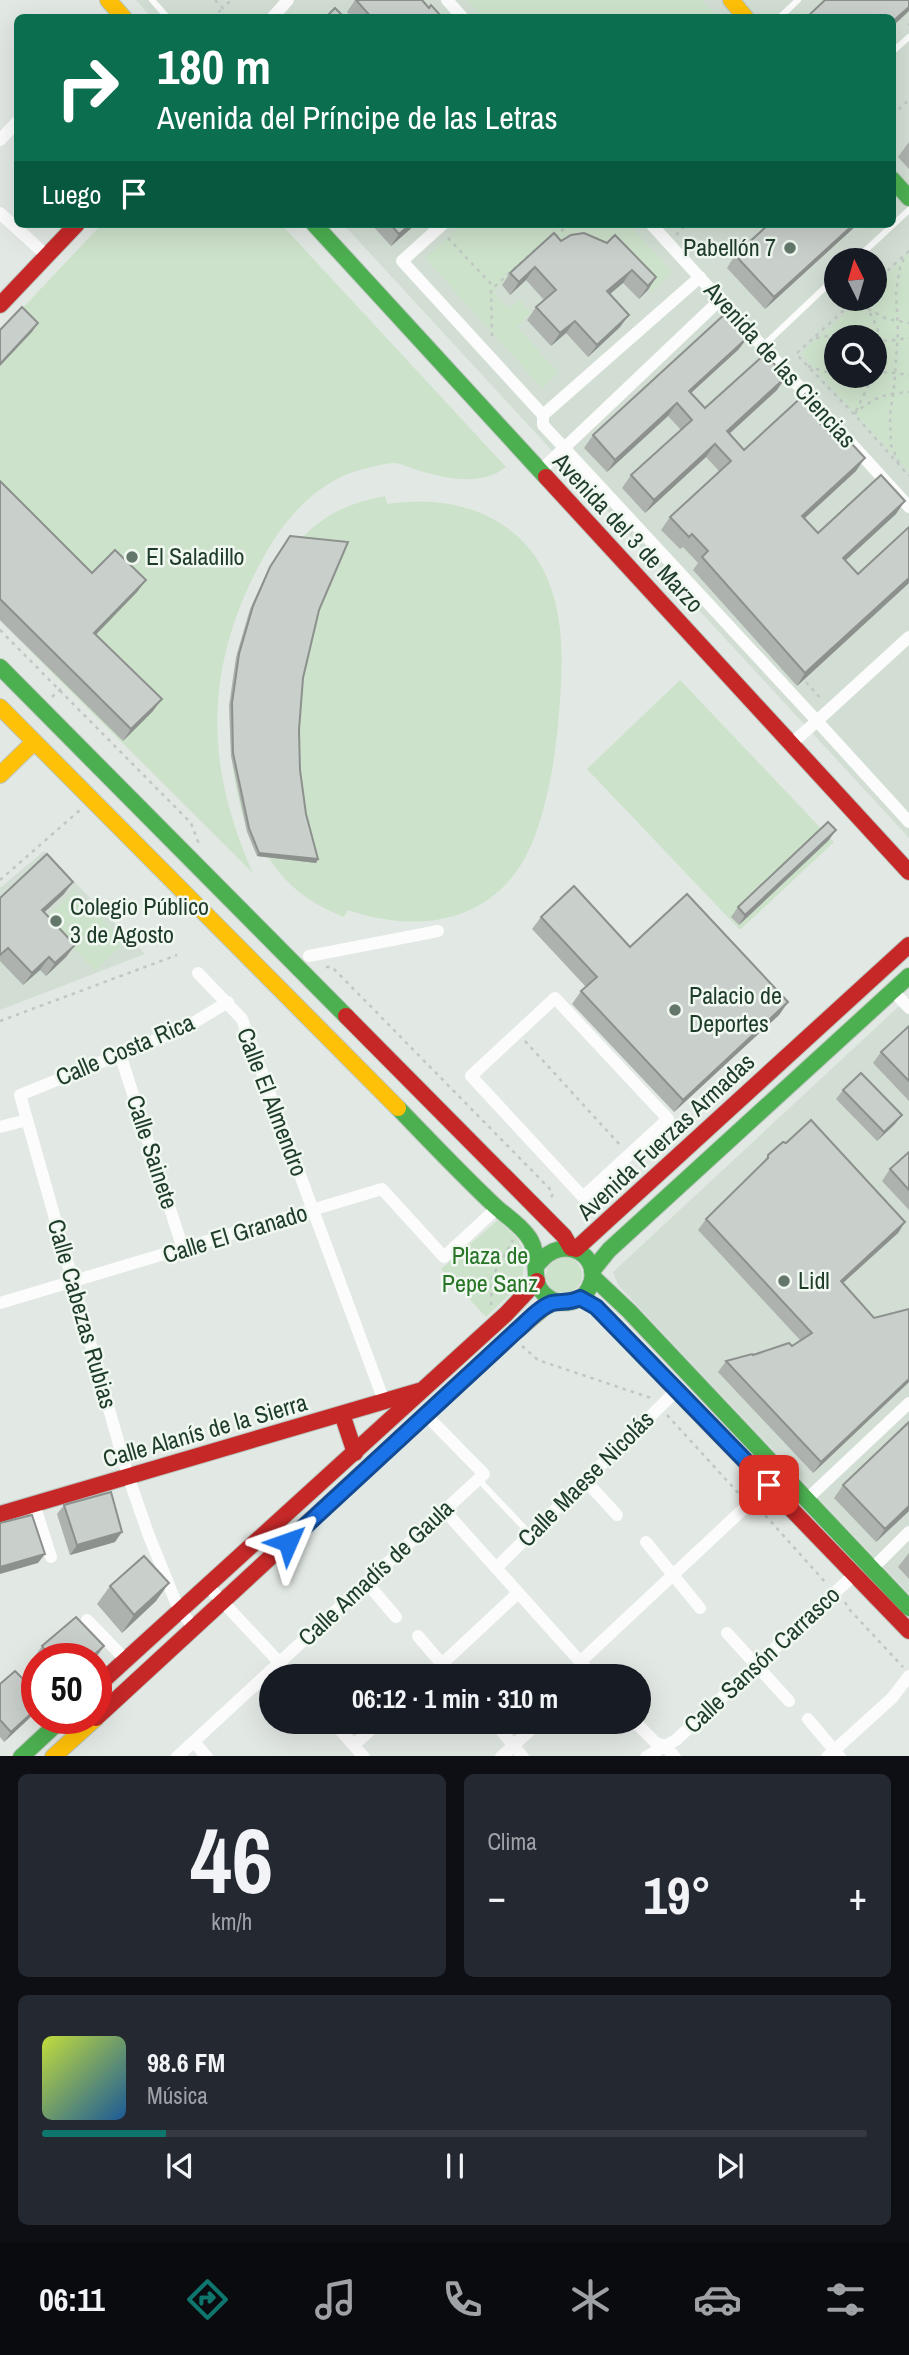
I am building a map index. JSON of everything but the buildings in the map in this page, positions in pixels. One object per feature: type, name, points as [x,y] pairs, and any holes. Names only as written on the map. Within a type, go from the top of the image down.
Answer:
[{"type":"street","points":[[276,14],[288,0]]},
{"type":"street","points":[[447,0],[459,14]]},
{"type":"street","points":[[731,0],[743,14]]},
{"type":"street","points":[[0,140],[14,125]]},
{"type":"street","points":[[896,183],[909,198]]},
{"type":"street","points":[[0,213],[14,226]]},
{"type":"street","points":[[16,228],[47,256]]},
{"type":"street","points":[[0,305],[73,228]]},
{"type":"street","name":"Avenida del 3 de Marzo","points":[[318,228],[909,872]]},
{"type":"street","name":"Avenida de las Ciencias","points":[[655,228],[909,506]]},
{"type":"street","points":[[445,230],[402,261],[544,415]]},
{"type":"street","points":[[700,277],[544,415],[543,425],[909,822]]},
{"type":"street","points":[[541,470],[721,299]]},
{"type":"street","points":[[792,744],[909,637]]},
{"type":"street","points":[[0,667],[574,1248],[587,1258],[592,1274],[909,1608]]},
{"type":"street","points":[[0,707],[497,1208],[517,1224],[533,1242],[538,1264],[537,1281],[545,1296],[555,1302],[568,1303],[580,1298],[589,1289],[592,1274]]},
{"type":"street","points":[[0,775],[34,742]]},
{"type":"street","points":[[309,956],[438,932]]},
{"type":"street","name":"Avenida Fuerzas Armadas","points":[[574,1248],[909,945]]},
{"type":"street","name":"Calle El Almendro","points":[[198,973],[242,1019],[384,1401]]},
{"type":"street","name":"Avenida Fuerzas Armadas","points":[[592,1274],[609,1250],[909,976]]},
{"type":"street","points":[[893,991],[909,1008]]},
{"type":"street","points":[[555,998],[668,1119],[583,1197],[471,1076],[518,1033],[555,998]]},
{"type":"street","name":"Calle Costa Rica","points":[[20,1095],[183,1029],[228,1002]]},
{"type":"street","name":"Calle Sainete","points":[[120,1054],[183,1249]]},
{"type":"street","name":"Calle Cabezas Rubias","points":[[20,1095],[128,1476],[179,1611]]},
{"type":"street","points":[[0,1127],[27,1120]]},
{"type":"street","name":"Calle El Granado","points":[[0,1303],[382,1189],[444,1257],[497,1208]]},
{"type":"street","points":[[538,1264],[551,1250],[561,1247],[574,1248]]},
{"type":"street","points":[[112,1673],[355,1453],[524,1297],[537,1281]]},
{"type":"street","points":[[580,1298],[596,1307],[909,1631]]},
{"type":"street","points":[[112,1703],[515,1332],[555,1302]]},
{"type":"street","name":"Calle Alanís de la Sierra","points":[[0,1514],[422,1390]]},
{"type":"street","name":"Calle Maese Nicolás","points":[[496,1568],[677,1390]]},
{"type":"street","points":[[807,1499],[909,1403]]},
{"type":"street","points":[[342,1414],[355,1453]]},
{"type":"street","points":[[426,1415],[484,1474],[478,1479]]},
{"type":"street","name":"Calle Amadís de Gaula","points":[[177,1756],[478,1479]]},
{"type":"street","points":[[585,1480],[617,1515]]},
{"type":"street","points":[[444,1510],[580,1662],[769,1485]]},
{"type":"street","points":[[34,1504],[51,1557]]},
{"type":"street","points":[[873,1568],[909,1532]]},
{"type":"street","points":[[646,1542],[701,1608]]},
{"type":"street","name":"Calle Sansón Carrasco","points":[[648,1734],[665,1746],[676,1740],[855,1574]]},
{"type":"street","points":[[367,1583],[396,1617]]},
{"type":"street","points":[[207,1585],[280,1663]]},
{"type":"street","points":[[443,1664],[518,1593]]},
{"type":"street","points":[[179,1611],[195,1628]]},
{"type":"street","points":[[87,1620],[126,1660]]},
{"type":"street","points":[[727,1633],[789,1701]]},
{"type":"street","points":[[418,1636],[441,1664]]},
{"type":"street","points":[[808,1719],[834,1754],[892,1698],[909,1676]]},
{"type":"street","points":[[22,1756],[46,1734]]},
{"type":"street","points":[[53,1756],[78,1734]]},
{"type":"street","points":[[344,1734],[364,1756]]},
{"type":"street","points":[[354,1745],[366,1734]]},
{"type":"street","points":[[504,1734],[523,1756]]},
{"type":"street","points":[[501,1756],[526,1734]]},
{"type":"street","points":[[194,1742],[206,1756]]},
{"type":"street","points":[[646,1756],[665,1746],[675,1756]]},
{"type":"lane","points":[[152,0],[164,14]]},
{"type":"lane","points":[[783,14],[798,0]]},
{"type":"lane","points":[[896,222],[909,210]]},
{"type":"lane","points":[[868,248],[890,228]]},
{"type":"lane","points":[[763,346],[824,288]]},
{"type":"lane","points":[[478,1479],[530,1534]]},
{"type":"path","points":[[215,0],[223,8]]},
{"type":"path","points":[[216,14],[231,0]]},
{"type":"path","points":[[550,243],[565,228]]},
{"type":"path","points":[[676,234],[683,228]]},
{"type":"path","points":[[445,230],[494,287]]},
{"type":"path","points":[[492,336],[491,290],[538,247]]},
{"type":"path","points":[[887,271],[907,252]]},
{"type":"path","points":[[899,465],[890,438],[890,415],[898,322],[896,292],[900,267],[907,252]]},
{"type":"path","points":[[843,312],[796,354],[909,476]]},
{"type":"path","points":[[873,312],[898,322],[909,323]]},
{"type":"path","points":[[813,338],[824,336]]},
{"type":"path","points":[[887,340],[909,338]]},
{"type":"path","points":[[808,366],[824,371]]},
{"type":"path","points":[[887,373],[909,375]]},
{"type":"path","points":[[854,414],[867,388]]},
{"type":"path","points":[[854,414],[873,398],[893,392],[909,392]]},
{"type":"path","points":[[46,702],[62,688]]},
{"type":"path","points":[[0,880],[85,805]]},
{"type":"path","points":[[0,1021],[177,955]]},
{"type":"path","points":[[518,1033],[629,1155]]},
{"type":"shaded area","points":[[136,0],[909,0],[909,838],[347,228],[896,228],[896,14],[148,14]]},
{"type":"shaded area","name":"Colegio Público 3 de Agosto","points":[[44,851],[145,954],[0,1010],[0,888]]},
{"type":"shaded area","points":[[909,997],[909,1594],[618,1285],[613,1272]]},
{"type":"green space","points":[[466,0],[701,0],[715,14],[479,14]]},
{"type":"green space","name":"El Saladillo","points":[[98,228],[285,228],[506,467],[497,473],[475,479],[430,474],[395,463],[363,469],[331,482],[317,492],[292,515],[272,543],[244,597],[230,636],[221,675],[218,714],[219,753],[225,792],[253,873],[0,621],[0,332]]},
{"type":"green space","points":[[459,228],[633,228],[672,272],[651,292],[606,245],[545,243],[493,292],[509,309],[520,300],[531,313],[517,327],[559,373],[542,388],[425,258]]},
{"type":"green space","points":[[909,254],[909,472],[832,388],[887,388],[887,325],[832,325],[846,312],[887,312],[887,274]]},
{"type":"green space","points":[[824,333],[824,379],[801,354]]},
{"type":"green space","points":[[385,496],[387,504],[438,502],[462,507],[486,515],[506,527],[525,543],[540,564],[556,604],[561,638],[561,691],[554,759],[547,796],[530,848],[506,884],[487,900],[467,911],[421,921],[397,921],[348,910],[344,917],[321,907],[302,894],[284,878],[269,858],[257,856],[243,815],[234,775],[230,734],[231,694],[249,615],[266,576],[288,539],[300,540],[339,510]]},
{"type":"green space","points":[[680,680],[834,842],[740,930],[587,769]]},
{"type":"green space","points":[[74,890],[125,942],[95,971],[45,919]]},
{"type":"green space","name":"Plaza de Pepe Sanz","points":[[498,1220],[517,1238],[525,1254],[522,1283],[486,1317],[441,1269]]},
{"type":"green space","points":[[560,1257],[572,1258],[582,1272],[578,1287],[568,1294],[553,1291],[545,1278],[548,1266]]},
{"type":"traffic: fast","points":[[896,183],[909,198]]},
{"type":"traffic: fast","points":[[318,228],[546,477]]},
{"type":"traffic: fast","points":[[0,667],[346,1016]]},
{"type":"traffic: fast","points":[[592,1271],[609,1250],[909,976]]},
{"type":"traffic: fast","points":[[398,1108],[470,1182],[527,1235],[532,1243],[536,1277],[541,1291],[553,1300],[565,1303],[581,1297],[589,1288],[591,1267],[587,1258],[579,1252],[559,1249],[548,1254],[538,1264]]},
{"type":"traffic: fast","points":[[593,1277],[629,1311],[909,1608]]},
{"type":"traffic: fast","points":[[22,1756],[46,1734]]},
{"type":"traffic: slow","points":[[108,0],[120,14]]},
{"type":"traffic: slow","points":[[731,0],[743,14]]},
{"type":"traffic: slow","points":[[0,707],[398,1108]]},
{"type":"traffic: slow","points":[[0,775],[34,742]]},
{"type":"traffic: slow","points":[[401,1437],[515,1332],[555,1302]]},
{"type":"traffic: slow","points":[[54,1756],[78,1734]]},
{"type":"traffic: jam","points":[[0,305],[73,228]]},
{"type":"traffic: jam","points":[[546,477],[909,872]]},
{"type":"traffic: jam","points":[[576,1249],[909,945]]},
{"type":"traffic: jam","points":[[346,1016],[564,1236],[571,1248]]},
{"type":"traffic: jam","points":[[112,1672],[506,1314],[537,1281]]},
{"type":"traffic: jam","points":[[581,1298],[596,1307],[909,1631]]},
{"type":"traffic: jam","points":[[0,1514],[419,1391]]},
{"type":"traffic: jam","points":[[342,1414],[355,1453]]},
{"type":"traffic: jam","points":[[112,1703],[401,1437]]},
{"type":"place","name":"Pabellón 7","points":[[790,248]]},
{"type":"place","name":"El Saladillo","points":[[132,557]]},
{"type":"place","name":"Colegio Público 3 de Agosto","points":[[56,921]]},
{"type":"place","name":"Palacio de Deportes","points":[[675,1010]]},
{"type":"place","name":"Lidl","points":[[784,1281]]},
{"type":"route","points":[[288,1542],[515,1332],[545,1307],[555,1302],[568,1303],[580,1298],[596,1307],[769,1485]]}]
